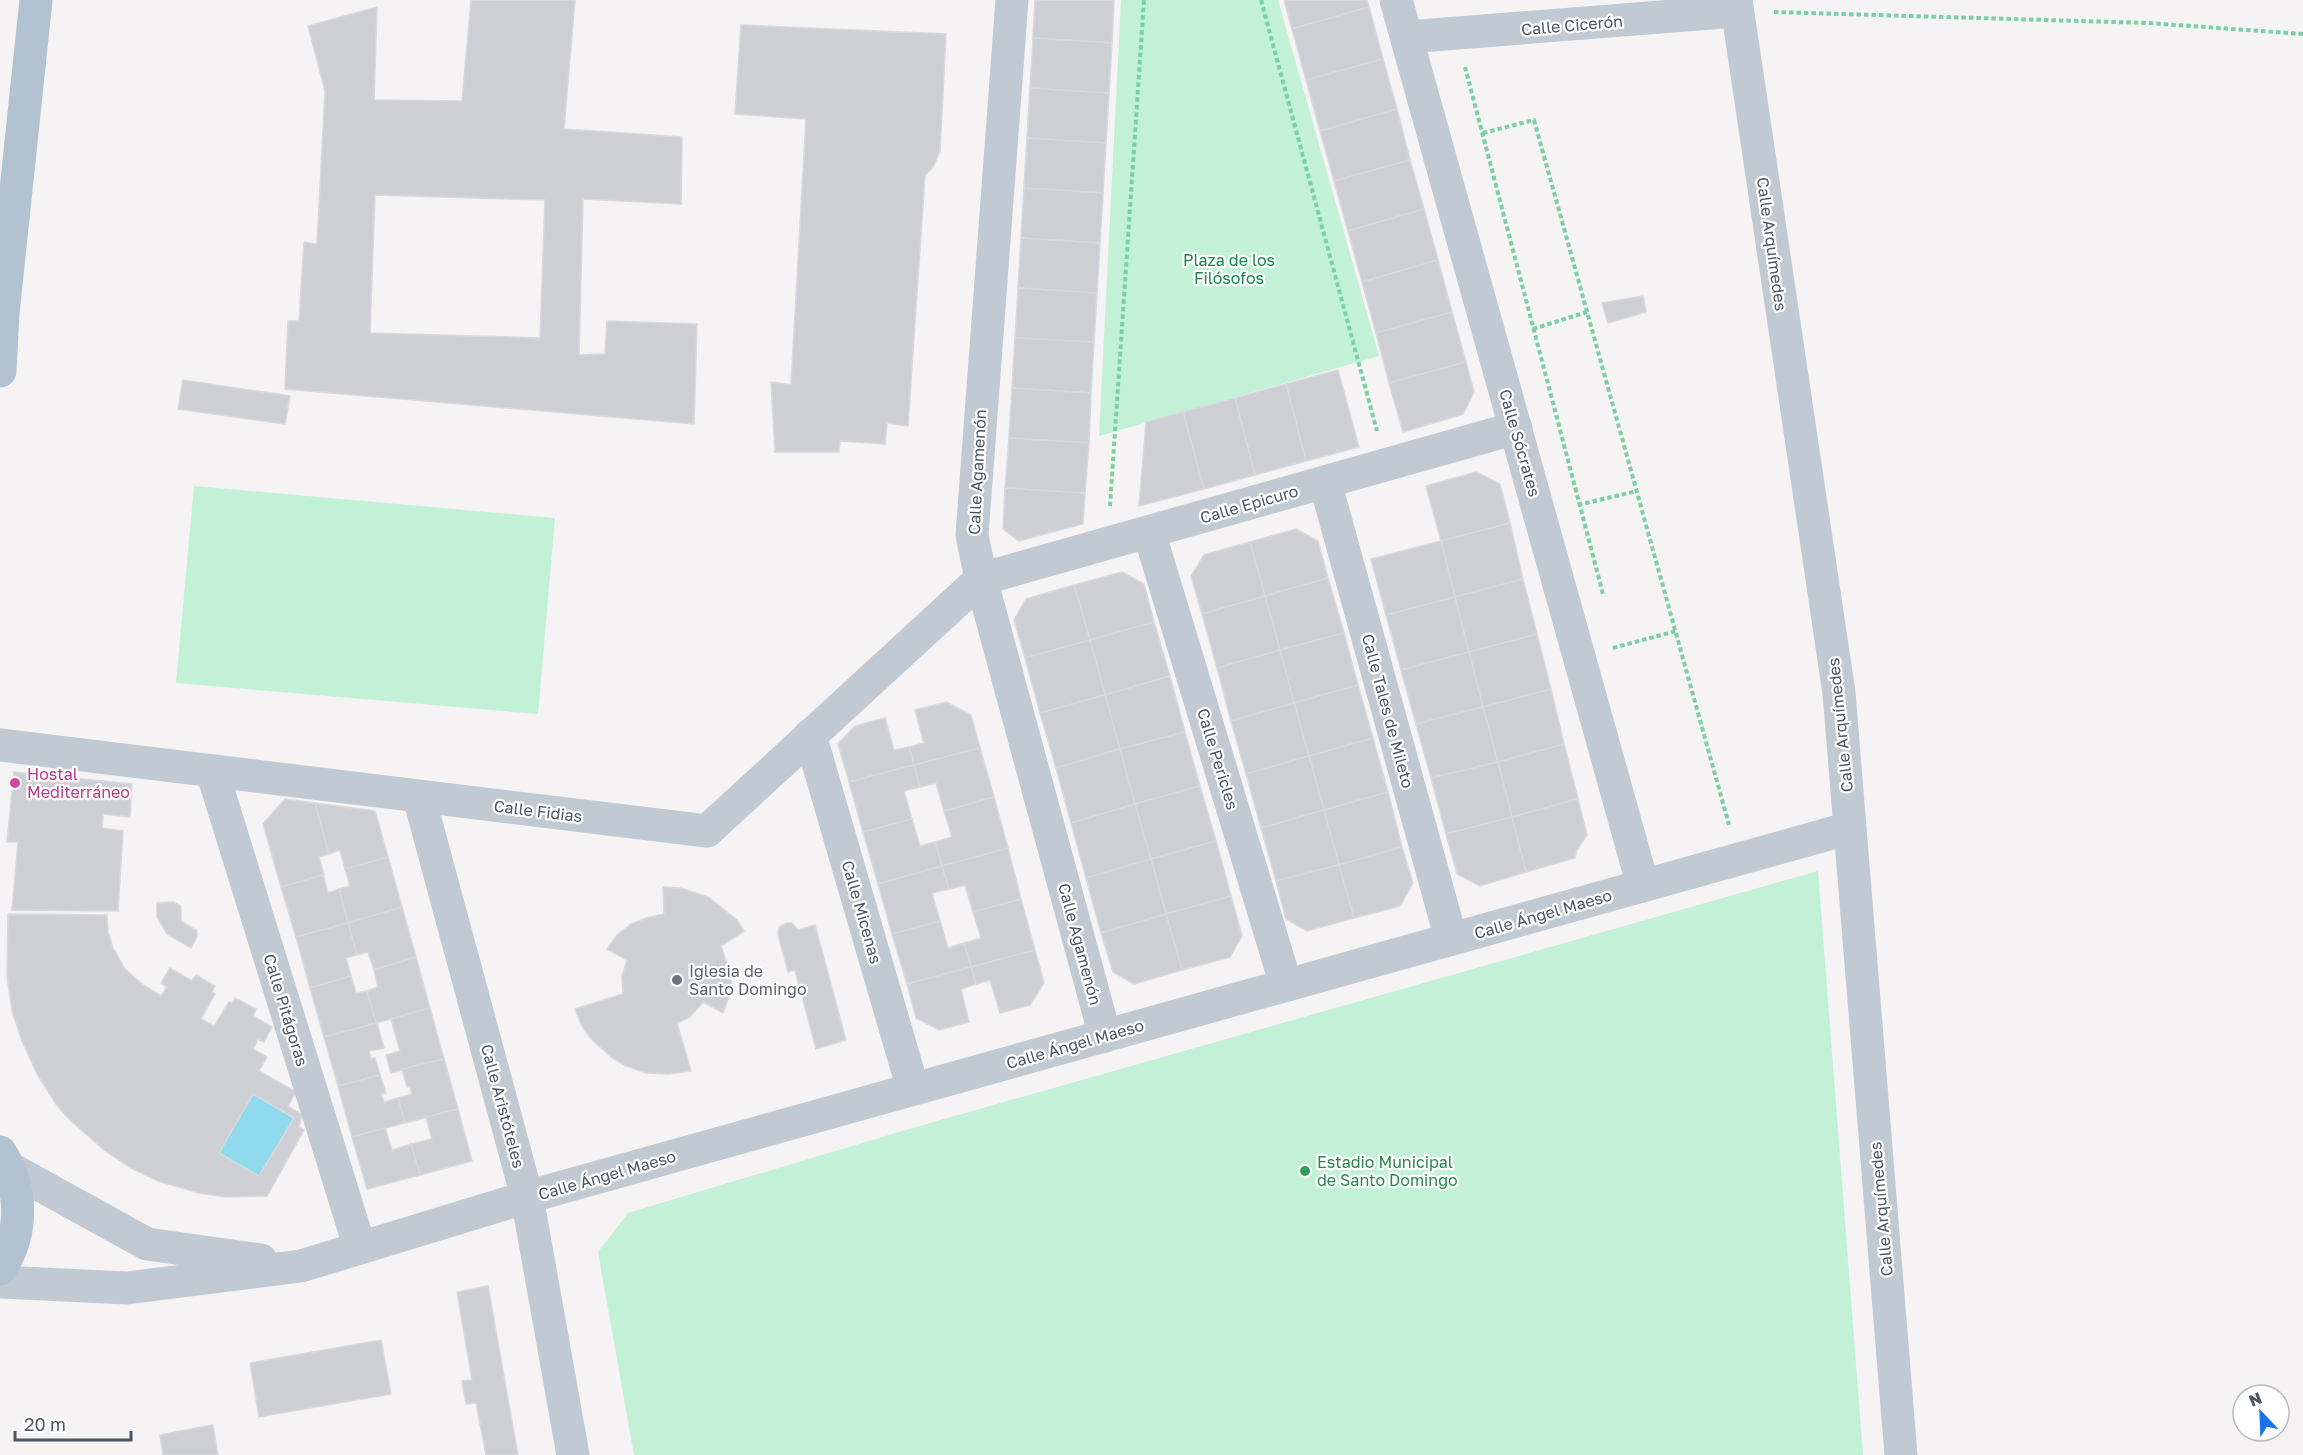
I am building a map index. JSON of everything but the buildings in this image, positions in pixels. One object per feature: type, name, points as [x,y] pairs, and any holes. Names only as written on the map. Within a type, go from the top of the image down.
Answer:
[{"type":"main road","points":[[0,372],[3,313],[36,0]]},
{"type":"main road","points":[[0,1269],[6,1261],[16,1231],[18,1199],[5,1160]]},
{"type":"street","name":"Calle Agamenón","points":[[1012,0],[972,535],[981,579],[1105,1036]]},
{"type":"street","name":"Calle Sócrates","points":[[1396,0],[1643,886]]},
{"type":"street","name":"Calle Cicerón","points":[[1407,37],[1457,35],[1736,5]]},
{"type":"street","name":"Calle Arquímedes","points":[[1736,5],[1839,693],[1900,1455]]},
{"type":"street","name":"Calle Epicuro","points":[[981,579],[1516,428]]},
{"type":"street","name":"Calle Tales de Mileto","points":[[1325,482],[1451,939]]},
{"type":"street","name":"Calle Pericles","points":[[1149,532],[1286,985]]},
{"type":"street","name":"Calle Fidias","points":[[0,746],[707,831],[981,579]]},
{"type":"street","name":"Calle Micenas","points":[[810,735],[913,1089]]},
{"type":"street","name":"Calle Pitágoras","points":[[212,771],[360,1248]]},
{"type":"street","name":"Calle Aristóteles","points":[[419,797],[528,1197],[573,1455]]},
{"type":"street","name":"Calle Ángel Maeso","points":[[0,1282],[127,1288],[301,1266],[528,1197],[1850,828]]},
{"type":"street","points":[[5,1160],[147,1244],[301,1266]]},
{"type":"path","points":[[1108,543],[1144,0]]},
{"type":"path","points":[[1261,0],[1386,465]]},
{"type":"path","points":[[1736,5],[2148,23],[2303,34]]},
{"type":"path","points":[[1457,35],[1605,603]]},
{"type":"path","points":[[1483,134],[1534,120],[1738,858]]},
{"type":"path","points":[[1533,329],[1587,312]]},
{"type":"path","points":[[1540,516],[1637,491]]},
{"type":"path","points":[[1581,658],[1676,632]]},
{"type":"path","points":[[1614,636],[1617,647]]},
{"type":"green space","name":"Plaza de los Filósofos","points":[[1121,0],[1278,0],[1379,356],[1099,436]]},
{"type":"green space","points":[[194,486],[555,518],[538,714],[176,683]]},
{"type":"green space","name":"Estadio Municipal de Santo Domingo","points":[[1818,871],[1863,1455],[634,1455],[598,1252],[628,1213],[909,1129]]},
{"type":"water","points":[[253,1094],[294,1118],[259,1176],[219,1153]]},
{"type":"place","name":"Hostal Mediterráneo","points":[[15,783]]},
{"type":"place","name":"Iglesia de Santo Domingo","points":[[677,980]]},
{"type":"place","name":"Estadio Municipal de Santo Domingo","points":[[1305,1171]]}]
